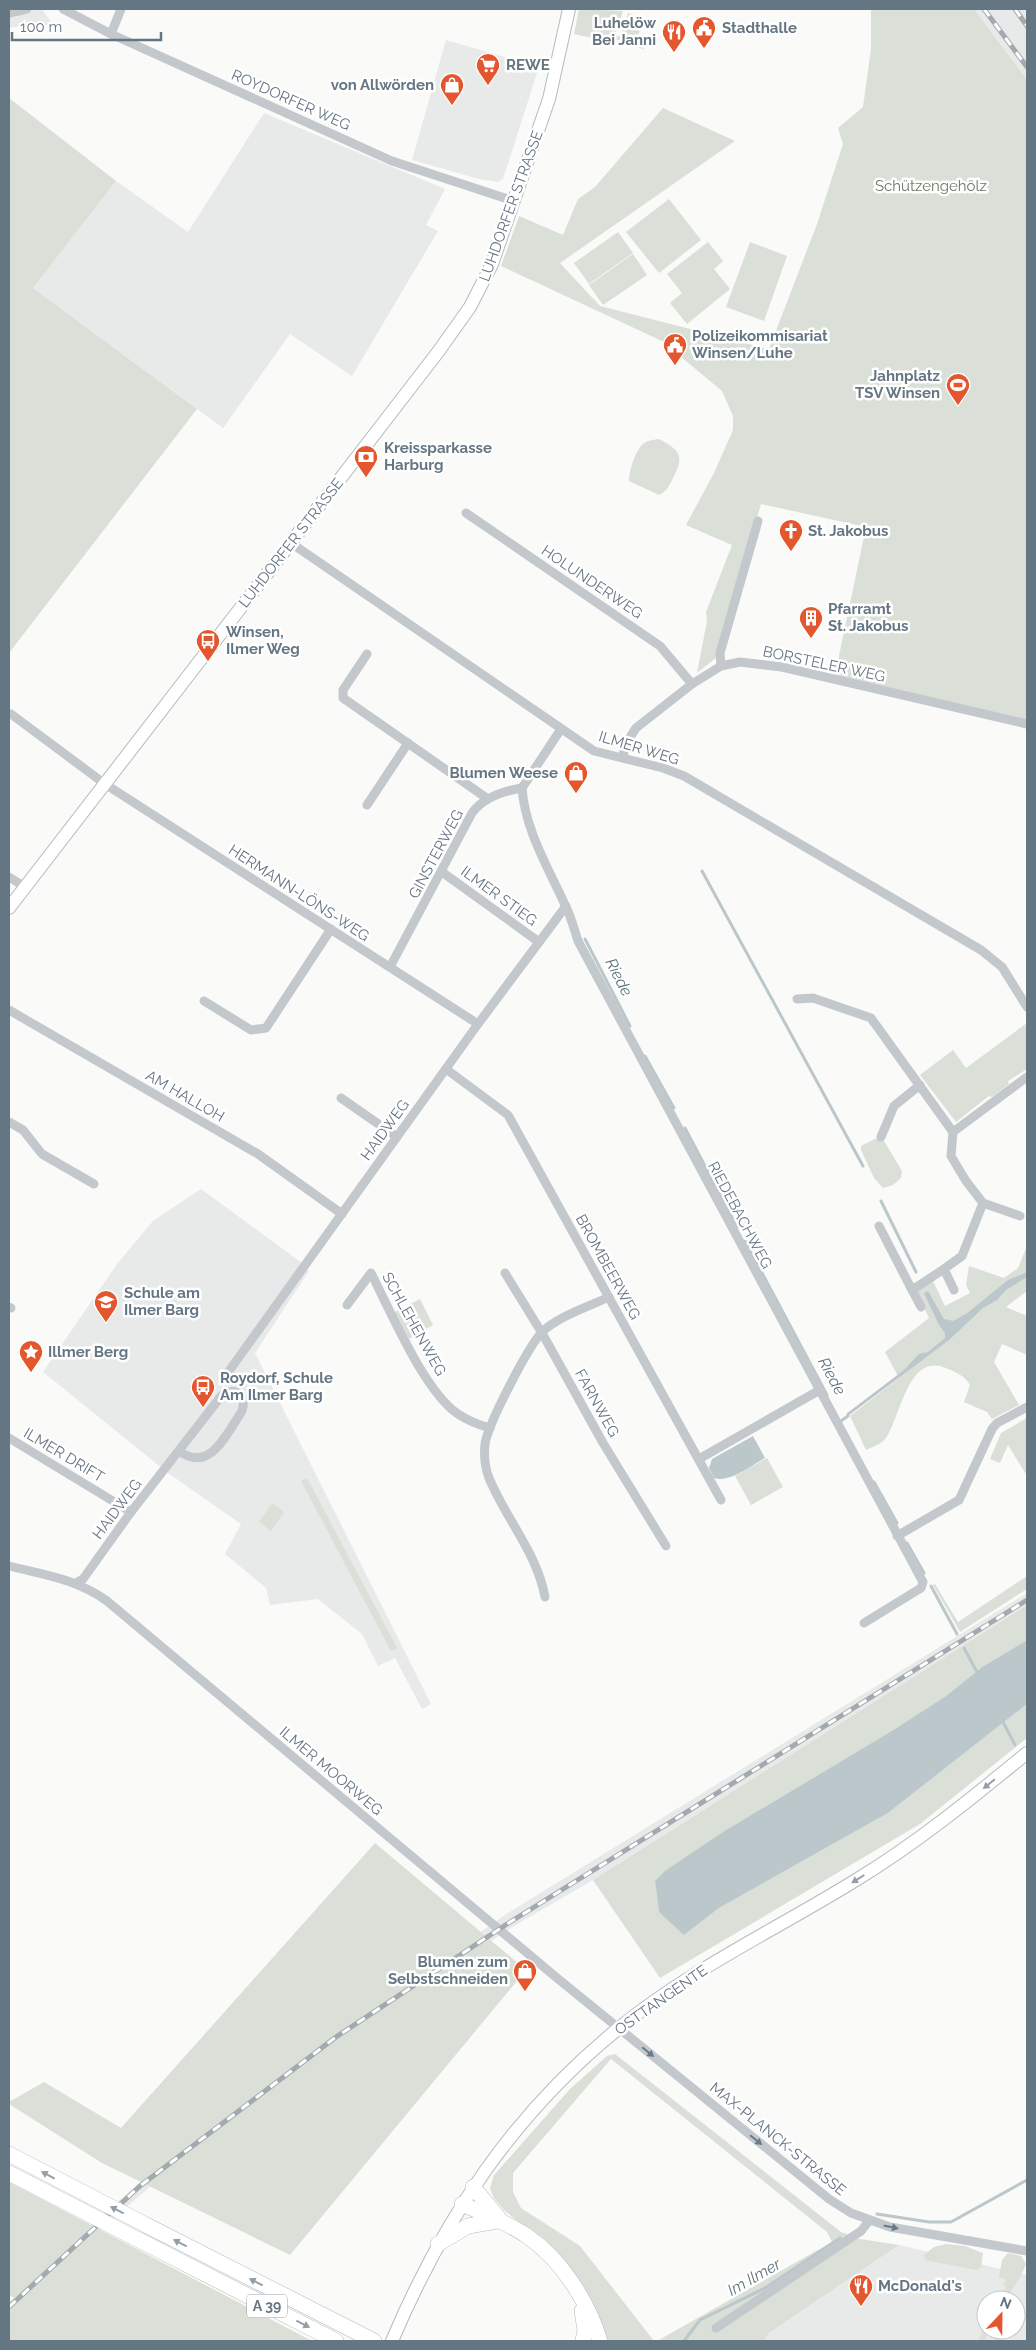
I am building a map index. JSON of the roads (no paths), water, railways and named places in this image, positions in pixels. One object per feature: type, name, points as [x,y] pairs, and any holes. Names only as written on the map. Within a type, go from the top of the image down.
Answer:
[{"type":"highway","name":"A 39","points":[[9,2154],[146,2226],[374,2341]]},
{"type":"highway","name":"A 39","points":[[9,2173],[336,2341]]},
{"type":"highway","points":[[473,2187],[501,2220]]},
{"type":"highway","points":[[462,2204],[501,2220],[527,2236],[544,2250],[572,2284],[586,2306],[600,2341]]},
{"type":"highway","points":[[438,2244],[468,2226],[501,2220]]},
{"type":"highway","points":[[572,2284],[584,2319],[583,2341]]},
{"type":"main road","name":"LUHDORFER STRASSE","points":[[9,908],[446,341],[470,307],[492,264],[552,89],[569,9]]},
{"type":"main road","name":"OSTTANGENTE","points":[[392,2341],[414,2291],[438,2244],[473,2187],[493,2157],[541,2100],[573,2068],[619,2028],[698,1972],[890,1859],[1027,1753]]},
{"type":"street","points":[[9,13],[27,9]]},
{"type":"street","name":"ROYDORFER WEG","points":[[63,9],[111,34],[392,161],[514,201]]},
{"type":"street","points":[[111,34],[121,9]]},
{"type":"street","name":"HOLUNDERWEG","points":[[466,513],[660,646],[678,665],[692,684]]},
{"type":"street","points":[[721,666],[720,653],[758,520]]},
{"type":"street","name":"ILMER WEG","points":[[291,543],[594,751],[663,768],[684,776],[981,950],[1002,968],[1027,1007]]},
{"type":"street","points":[[367,654],[343,690],[343,698],[488,799]]},
{"type":"street","name":"BORSTELER WEG","points":[[623,758],[625,745],[636,728],[692,684],[721,666],[740,662],[782,668],[1027,724]]},
{"type":"street","name":"HERMANN-LÖNS-WEG","points":[[11,714],[105,784],[478,1024]]},
{"type":"street","points":[[522,788],[561,729]]},
{"type":"street","points":[[367,805],[408,743]]},
{"type":"street","name":"GINSTERWEG","points":[[390,967],[472,813],[479,804],[488,799],[509,790],[522,788]]},
{"type":"street","name":"RIEDEBACHWEG","points":[[522,788],[523,803],[541,858],[566,906],[578,941],[818,1391],[923,1582],[920,1588],[864,1623]]},
{"type":"street","name":"ILMER STIEG","points":[[442,872],[539,942]]},
{"type":"street","points":[[9,877],[25,887]]},
{"type":"street","name":"HAIDWEG","points":[[229,1371],[478,1024],[566,906]]},
{"type":"street","points":[[204,1000],[251,1030],[266,1028],[331,930]]},
{"type":"street","points":[[797,999],[813,998],[871,1018],[953,1132],[951,1156],[966,1181],[983,1203],[1020,1216]]},
{"type":"street","name":"AM HALLOH","points":[[9,1010],[258,1154],[342,1214]]},
{"type":"street","name":"BROMBEERWEG","points":[[446,1069],[508,1115],[721,1500]]},
{"type":"street","points":[[953,1132],[1027,1077]]},
{"type":"street","points":[[881,1137],[894,1106],[920,1085]]},
{"type":"street","points":[[341,1098],[397,1137]]},
{"type":"street","points":[[9,1122],[23,1130],[42,1154],[94,1184]]},
{"type":"street","points":[[912,1290],[962,1256],[983,1203]]},
{"type":"street","points":[[880,1226],[921,1307]]},
{"type":"street","points":[[944,1269],[954,1290]]},
{"type":"street","name":"SCHLEHENWEG","points":[[348,1305],[371,1273],[425,1377],[457,1413],[490,1428]]},
{"type":"street","name":"FARNWEG","points":[[505,1273],[542,1333],[603,1443],[666,1546]]},
{"type":"street","points":[[545,1598],[541,1576],[489,1476],[485,1456],[490,1428],[517,1372],[542,1333],[568,1316],[609,1296]]},
{"type":"street","name":"HAIDWEG","points":[[76,1583],[83,1579],[131,1512],[222,1395],[229,1390],[236,1391],[242,1396],[244,1403],[242,1411],[212,1453],[194,1459],[188,1458],[179,1451]]},
{"type":"street","points":[[699,1459],[818,1391]]},
{"type":"street","points":[[897,1536],[959,1500],[996,1423],[1027,1407]]},
{"type":"street","name":"ILMER DRIFT","points":[[9,1438],[131,1512]]},
{"type":"street","name":"ILMER MOORWEG","points":[[9,1566],[76,1583],[88,1588],[107,1601],[619,2028]]},
{"type":"street","name":"MAX-PLANCK-STRASSE","points":[[619,2028],[829,2199],[851,2213],[869,2221],[1027,2251]]},
{"type":"street","points":[[716,2328],[861,2231],[869,2221]]},
{"type":"waterway","points":[[702,871],[863,1166]]},
{"type":"waterway","name":"Riede","points":[[585,939],[630,1026]]},
{"type":"waterway","name":"Riede","points":[[645,1056],[674,1108]]},
{"type":"waterway","name":"Riede","points":[[685,1128],[737,1227]]},
{"type":"waterway","points":[[881,1201],[916,1272]]},
{"type":"waterway","name":"Riede","points":[[745,1241],[827,1395]]},
{"type":"waterway","points":[[841,1421],[848,1416]]},
{"type":"waterway","name":"Riede","points":[[874,1482],[897,1523]]},
{"type":"waterway","name":"Riede","points":[[907,1543],[924,1573]]},
{"type":"waterway","name":"Riede","points":[[931,1586],[957,1634]]},
{"type":"waterway","name":"Riede","points":[[964,1648],[978,1674]]},
{"type":"waterway","name":"Im Ilmer","points":[[1003,1722],[1015,1745]]},
{"type":"waterway","name":"Im Ilmer","points":[[877,2214],[929,2222],[951,2222],[1027,2180]]},
{"type":"waterway","name":"Im Ilmer","points":[[684,2341],[700,2320],[765,2288],[840,2238]]},
{"type":"railway","points":[[984,9],[1027,67]]},
{"type":"railway","points":[[1015,9],[1027,26]]},
{"type":"railway","points":[[9,2307],[140,2186],[336,2037],[507,1924],[1027,1600]]},
{"type":"place","name":"Stadthalle","points":[[704,49]]},
{"type":"place","name":"Luhelöw Bei Janni","points":[[674,53]]},
{"type":"place","name":"REWE","points":[[488,86]]},
{"type":"place","name":"von Allwörden","points":[[452,106]]},
{"type":"place","name":"Polizeikommisariat Winsen/Luhe","points":[[675,366]]},
{"type":"place","name":"Jahnplatz TSV Winsen","points":[[958,406]]},
{"type":"place","name":"Kreissparkasse Harburg","points":[[366,478]]},
{"type":"place","name":"St. Jakobus","points":[[791,552]]},
{"type":"place","name":"Pfarramt St. Jakobus","points":[[811,639]]},
{"type":"place","name":"Winsen, Ilmer Weg","points":[[208,662]]},
{"type":"place","name":"Blumen Weese","points":[[576,794]]},
{"type":"place","name":"Schule am Ilmer Barg","points":[[106,1323]]},
{"type":"place","name":"Illmer Berg","points":[[31,1373]]},
{"type":"place","name":"Roydorf, Schule Am Ilmer Barg","points":[[203,1408]]},
{"type":"place","name":"Blumen zum Selbstschneiden","points":[[525,1992]]},
{"type":"place","name":"McDonald's","points":[[861,2307]]},
{"type":"park label","name":"Schützengehölz","points":[[931,186]]}]
